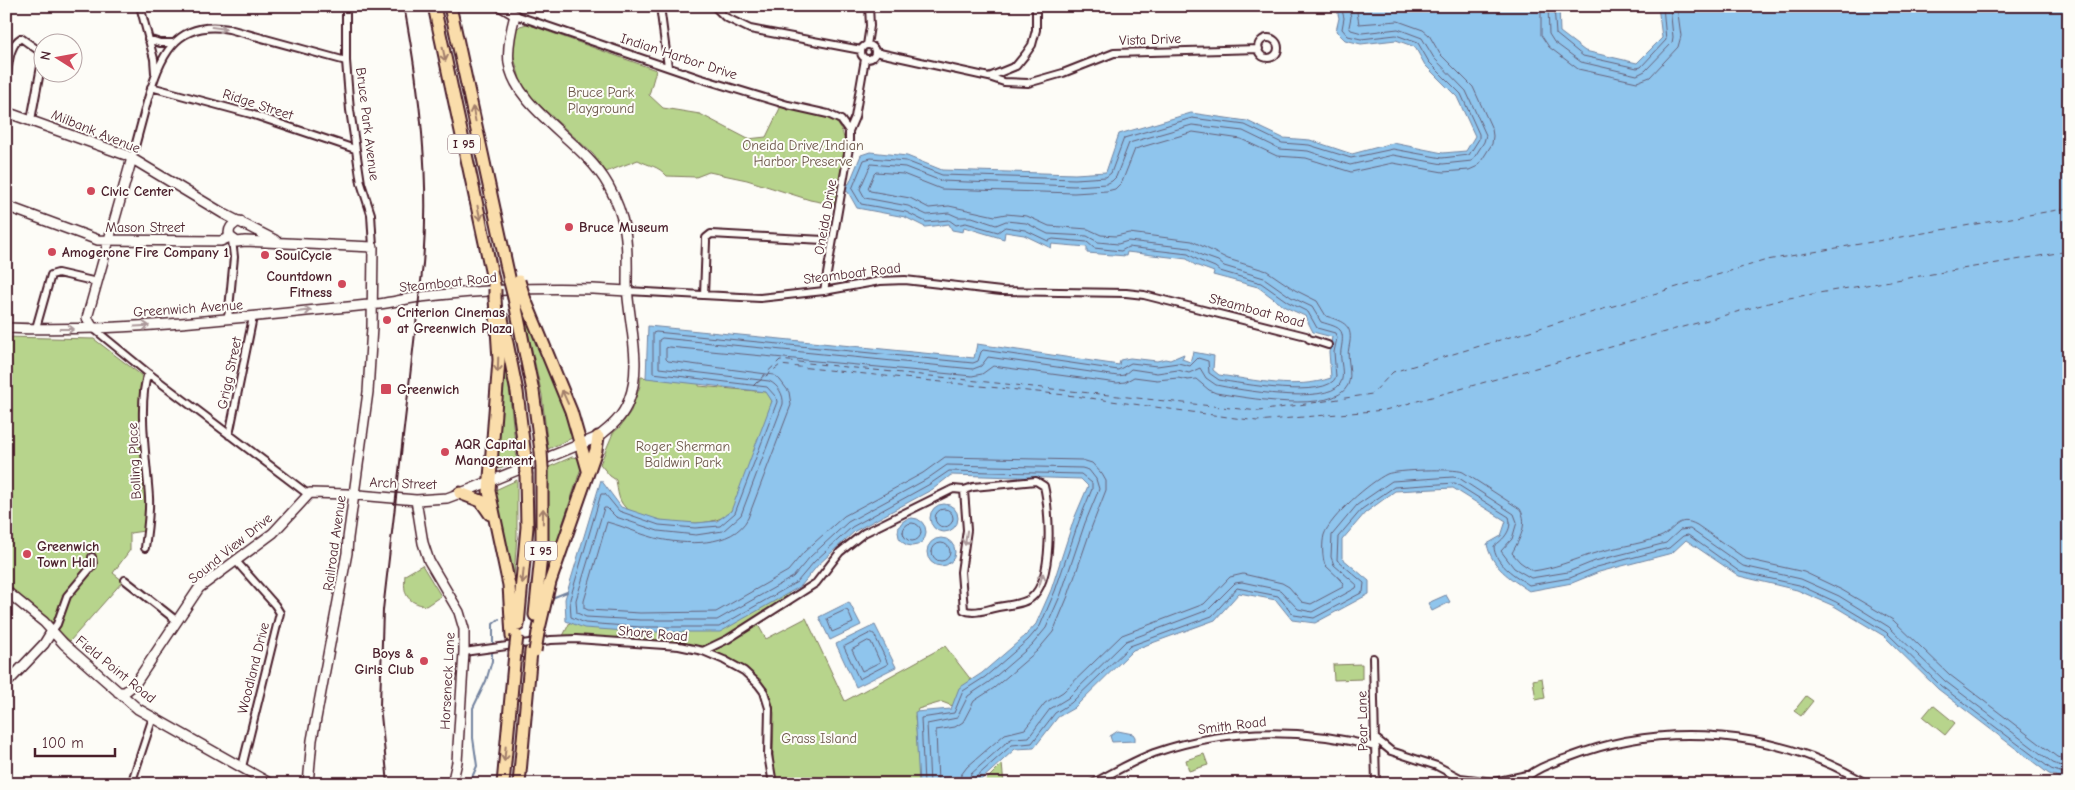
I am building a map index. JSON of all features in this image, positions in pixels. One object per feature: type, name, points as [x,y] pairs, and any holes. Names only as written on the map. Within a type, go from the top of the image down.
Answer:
[{"type":"highway","name":"I 95","points":[[434,6],[517,392],[525,458],[527,528],[514,637]]},
{"type":"highway","name":"I 95","points":[[450,6],[484,162],[519,298],[533,390],[542,468],[542,546],[536,634],[526,701],[519,784]]},
{"type":"highway","points":[[496,292],[498,360],[489,496],[511,596],[514,637],[503,784]]},
{"type":"highway","points":[[519,298],[571,411],[588,472]]},
{"type":"highway","points":[[536,634],[550,582],[596,450],[598,437]]},
{"type":"highway","points":[[460,494],[478,499],[486,506],[501,546]]},
{"type":"main road","name":"Indian Harbor Drive","points":[[500,6],[515,15]]},
{"type":"main road","name":"Arch Street","points":[[309,495],[316,492],[416,500],[439,499],[460,494],[598,437],[611,427],[623,412],[633,387],[634,361],[626,238],[619,209],[609,187],[590,160],[520,93],[514,80],[509,55],[515,15]]},
{"type":"main road","name":"Milbank Avenue","points":[[6,112],[132,158],[224,214],[240,221]]},
{"type":"main road","points":[[93,328],[87,318],[132,158]]},
{"type":"main road","name":"Mason Street","points":[[6,206],[98,240],[221,240],[230,235]]},
{"type":"main road","points":[[224,214],[230,235]]},
{"type":"main road","name":"Mason Street","points":[[230,235],[231,225],[240,221],[280,242]]},
{"type":"main road","points":[[243,242],[250,233],[250,227]]},
{"type":"main road","name":"Mason Street","points":[[230,235],[243,242],[373,247]]},
{"type":"main road","name":"Bruce Park Avenue","points":[[372,304],[373,247]]},
{"type":"main road","name":"Steamboat Road","points":[[372,304],[420,297],[533,288],[628,291]]},
{"type":"main road","name":"Greenwich Avenue","points":[[6,328],[93,328],[228,320],[372,304]]},
{"type":"main road","name":"Railroad Avenue","points":[[308,784],[312,740],[341,594],[368,392],[372,304]]},
{"type":"main road","name":"Sound View Drive","points":[[118,692],[126,692],[135,684],[199,588],[273,532],[309,495]]},
{"type":"main road","name":"Horseneck Lane","points":[[416,500],[423,543],[429,561],[462,620],[464,652],[457,762],[452,784]]},
{"type":"main road","name":"Field Point Road","points":[[6,592],[44,622],[64,644],[138,709],[266,782]]},
{"type":"main road","points":[[6,684],[38,650],[52,631]]},
{"type":"street","points":[[140,6],[155,76]]},
{"type":"street","name":"Bruce Park Avenue","points":[[346,6],[346,61],[355,149],[360,183],[371,214],[373,247]]},
{"type":"street","points":[[660,6],[668,67]]},
{"type":"street","points":[[714,6],[725,17],[750,29],[860,50]]},
{"type":"street","points":[[860,50],[866,45],[870,26],[869,6]]},
{"type":"street","points":[[988,77],[1016,66],[1032,46],[1036,30],[1036,6]]},
{"type":"street","name":"Indian Harbor Drive","points":[[515,15],[788,105],[828,114],[841,120],[849,131]]},
{"type":"street","points":[[132,158],[155,76],[164,55],[174,42],[194,29],[219,27],[346,61]]},
{"type":"street","points":[[6,80],[10,54],[18,39],[21,38],[32,46]]},
{"type":"street","points":[[148,39],[160,43],[174,42]]},
{"type":"street","points":[[860,50],[865,59],[872,58],[875,52],[873,47],[866,45]]},
{"type":"street","name":"Vista Drive","points":[[875,52],[1004,82],[1028,84],[1064,73],[1114,52],[1259,49]]},
{"type":"street","name":"Oneida Drive","points":[[824,291],[849,148],[849,131],[855,117],[865,59]]},
{"type":"street","points":[[30,120],[38,82]]},
{"type":"street","name":"Ridge Street","points":[[152,87],[243,112],[355,149]]},
{"type":"street","points":[[704,295],[706,242],[711,234],[824,240]]},
{"type":"street","points":[[228,320],[234,257],[230,235]]},
{"type":"street","points":[[234,257],[243,242]]},
{"type":"street","points":[[36,328],[48,279],[54,273],[97,282]]},
{"type":"street","name":"Steamboat Road","points":[[628,291],[760,298],[824,291],[880,281],[905,280],[1001,291],[1134,294],[1306,336],[1309,339],[1328,345]]},
{"type":"street","name":"Grigg Street","points":[[229,435],[253,316]]},
{"type":"street","points":[[93,328],[148,373],[309,495]]},
{"type":"street","name":"Bolling Place","points":[[145,548],[149,506],[144,410],[145,385],[148,373]]},
{"type":"street","points":[[703,651],[728,639],[816,583],[840,552],[864,533],[947,491],[964,490],[973,486],[1036,481],[1044,486],[1048,506],[1050,539],[1041,584],[1031,598],[1013,604],[973,612],[964,610],[961,572],[967,530],[964,490]]},
{"type":"street","points":[[52,631],[57,624],[67,596],[93,565],[92,557]]},
{"type":"street","name":"Woodland Drive","points":[[235,560],[280,613],[242,767]]},
{"type":"street","points":[[125,580],[177,621]]},
{"type":"street","name":"Shore Road","points":[[464,652],[551,640],[576,639],[663,644],[703,651],[744,671],[764,692],[770,718],[768,755],[773,784]]},
{"type":"street","name":"Pear Lane","points":[[1373,658],[1376,784]]},
{"type":"street","points":[[131,784],[153,717]]},
{"type":"street","name":"Smith Road","points":[[1096,783],[1152,754],[1227,735],[1266,732],[1309,734],[1354,741],[1376,747]]},
{"type":"street","points":[[1375,738],[1391,750],[1423,760],[1462,781],[1494,782],[1528,774],[1586,750],[1610,744],[1655,736],[1712,736],[1757,741],[1794,751],[1828,763],[1867,784]]},
{"type":"street","points":[[1520,784],[1528,774]]},
{"type":"green space","points":[[527,24],[656,70],[649,95],[663,108],[700,114],[748,139],[766,137],[781,106],[812,112],[830,118],[838,125],[843,134],[845,145],[845,158],[836,205],[810,200],[747,180],[709,172],[696,177],[667,176],[657,168],[638,160],[606,172],[593,154],[533,99],[521,82],[513,54],[516,30],[520,26]]},
{"type":"green space","points":[[524,314],[526,314],[574,431],[572,438],[548,449],[542,395]]},
{"type":"green space","points":[[6,337],[94,339],[141,375],[142,379],[141,445],[146,505],[144,531],[130,533],[130,550],[113,573],[123,581],[70,641],[6,584]]},
{"type":"green space","points":[[504,366],[509,388],[517,461],[495,470]]},
{"type":"green space","name":"Roger Sherman Baldwin Park","points":[[641,377],[699,383],[699,386],[767,392],[772,401],[762,435],[734,507],[723,517],[697,523],[681,523],[638,514],[629,510],[623,504],[619,497],[616,480],[600,464],[613,433],[620,427],[631,411],[640,386]]},
{"type":"green space","points":[[572,457],[579,458],[582,465],[560,532],[558,548],[550,572],[547,572],[549,467]]},
{"type":"green space","points":[[517,480],[517,535],[513,589],[493,491]]},
{"type":"green space","points":[[422,565],[441,596],[426,606],[414,602],[405,592],[405,575]]},
{"type":"green space","name":"Grass Island","points":[[788,591],[792,604],[758,625],[766,639],[806,618],[845,701],[945,646],[975,685],[958,708],[942,702],[918,709],[915,716],[921,784],[776,784],[773,761],[774,713],[771,699],[767,689],[760,680],[747,669],[700,646],[662,640],[563,636],[571,620]]},
{"type":"green space","points":[[1362,664],[1362,679],[1334,680],[1333,665]]},
{"type":"green space","points":[[1542,678],[1545,698],[1536,700],[1533,680]]},
{"type":"green space","points":[[1806,696],[1813,701],[1801,716],[1794,711]]},
{"type":"green space","points":[[1933,705],[1955,723],[1945,735],[1923,717]]},
{"type":"green space","points":[[1204,754],[1208,765],[1189,771],[1186,760]]},
{"type":"green space","points":[[1002,764],[1004,784],[979,784],[985,781]]},
{"type":"water","points":[[1336,6],[1559,6],[1560,32],[1585,51],[1637,63],[1662,38],[1658,6],[2069,6],[2069,780],[2049,774],[1938,689],[1884,636],[1834,606],[1797,590],[1739,576],[1686,540],[1672,553],[1599,572],[1572,583],[1529,591],[1503,572],[1489,552],[1487,544],[1501,536],[1506,521],[1453,488],[1395,491],[1365,513],[1342,540],[1342,558],[1369,581],[1369,594],[1315,623],[1292,620],[1276,600],[1239,593],[1215,620],[1133,650],[1074,708],[1058,717],[1034,748],[1015,749],[980,781],[974,784],[919,784],[915,712],[951,709],[959,688],[982,673],[1036,624],[1051,590],[1074,519],[1088,486],[1081,479],[951,475],[933,489],[855,531],[818,565],[801,586],[720,632],[640,632],[584,628],[566,621],[565,599],[601,480],[621,507],[660,520],[696,523],[717,521],[731,511],[772,401],[766,392],[646,378],[648,326],[974,358],[977,344],[1119,365],[1120,360],[1130,358],[1157,361],[1170,360],[1184,354],[1182,359],[1190,362],[1193,352],[1214,356],[1213,370],[1219,375],[1290,384],[1318,382],[1331,378],[1329,352],[1332,337],[1313,332],[1305,316],[1285,307],[1258,287],[1213,275],[1214,272],[1195,265],[1187,259],[1127,252],[1126,256],[1087,253],[1087,247],[1052,244],[1051,248],[1024,235],[1005,232],[1004,239],[964,227],[963,232],[952,230],[949,224],[925,227],[905,217],[857,208],[848,192],[845,191],[846,184],[849,184],[861,155],[870,152],[907,156],[942,170],[1075,174],[1106,172],[1119,134],[1191,113],[1247,121],[1283,138],[1310,140],[1352,154],[1393,143],[1443,153],[1466,151],[1475,136],[1457,97],[1425,65],[1415,47],[1396,40],[1361,44],[1345,40],[1336,31],[1339,18]]},
{"type":"water","points":[[944,504],[954,508],[958,518],[954,528],[944,532],[934,528],[930,518],[934,508]]},
{"type":"water","points":[[912,518],[922,522],[926,532],[922,542],[912,546],[902,542],[898,532],[902,522]]},
{"type":"water","points":[[941,538],[951,542],[955,552],[951,562],[941,566],[931,562],[927,552],[931,542]]},
{"type":"water","points":[[1446,595],[1450,602],[1432,611],[1428,603]]},
{"type":"water","points":[[849,602],[861,625],[830,640],[819,617]]},
{"type":"water","points":[[875,625],[896,667],[856,687],[836,644]]},
{"type":"water","points":[[1118,731],[1133,734],[1135,741],[1112,742],[1110,736]]},
{"type":"waterway","points":[[552,598],[567,592]]},
{"type":"waterway","points":[[493,645],[493,624],[499,619]]},
{"type":"waterway","points":[[469,784],[477,766],[473,738],[473,708],[486,681],[492,661],[492,650]]},
{"type":"ferry route","points":[[753,386],[780,360],[1259,411],[1372,394],[1393,372],[1767,260],[2069,208]]},
{"type":"ferry route","points":[[757,383],[780,365],[1075,396],[1257,421],[1385,410],[1783,299],[2069,251]]},
{"type":"railway","points":[[388,784],[380,705],[383,610],[423,264],[425,231],[424,167],[419,102],[404,6]]},
{"type":"place","name":"Civic Center","points":[[91,191]]},
{"type":"place","name":"Bruce Museum","points":[[569,227]]},
{"type":"place","name":"Amogerone Fire Company 1","points":[[52,252]]},
{"type":"place","name":"SoulCycle","points":[[265,255]]},
{"type":"place","name":"Countdown Fitness","points":[[342,284]]},
{"type":"place","name":"Criterion Cinemas at Greenwich Plaza","points":[[387,320]]},
{"type":"place","name":"Greenwich","points":[[386,389]]},
{"type":"place","name":"AQR Capital Management","points":[[445,452]]},
{"type":"place","name":"Greenwich Town Hall","points":[[27,554]]},
{"type":"place","name":"Boys & Girls Club","points":[[424,661]]},
{"type":"park label","name":"Bruce Park Playground","points":[[601,100]]},
{"type":"park label","name":"Oneida Drive/Indian Harbor Preserve","points":[[803,154]]}]
